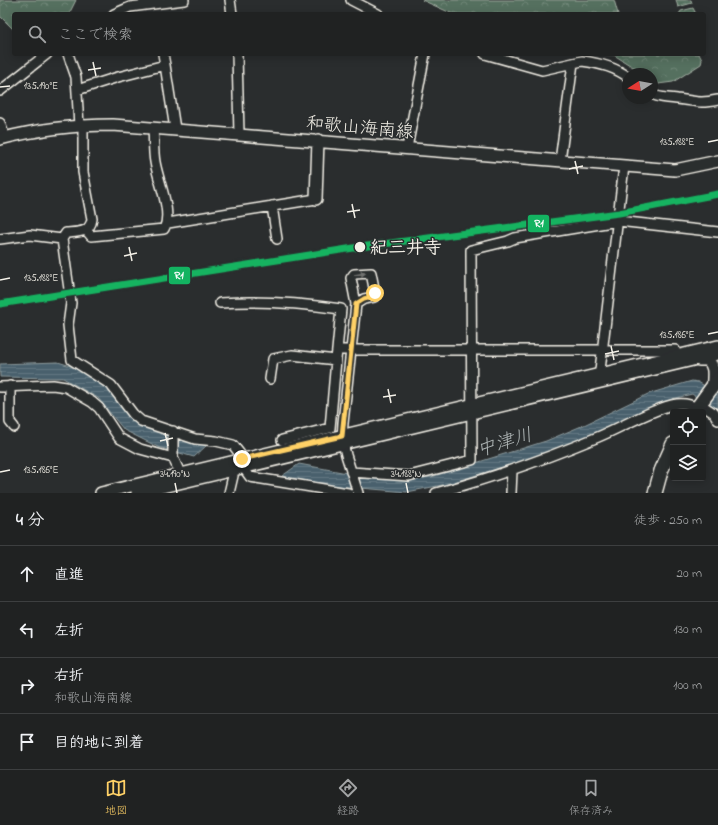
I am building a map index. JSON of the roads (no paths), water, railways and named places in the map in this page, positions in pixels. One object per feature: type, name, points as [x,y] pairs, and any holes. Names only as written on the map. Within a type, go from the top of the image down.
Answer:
[{"type":"highway","points":[[698,407],[715,383]]},
{"type":"highway","points":[[655,493],[660,471],[673,445]]},
{"type":"main road","name":"和歌山海南線","points":[[2,139],[37,130],[113,125],[318,140],[675,170],[718,161]]},
{"type":"main road","points":[[316,199],[318,140]]},
{"type":"main road","points":[[602,379],[677,356],[718,346]]},
{"type":"main road","points":[[101,493],[182,478],[472,409],[718,354]]},
{"type":"main road","points":[[694,360],[706,360],[710,363],[714,372],[715,383]]},
{"type":"main road","points":[[136,493],[182,478]]},
{"type":"street","points":[[119,12],[130,7],[184,0]]},
{"type":"street","points":[[230,0],[232,12]]},
{"type":"street","points":[[351,0],[374,12]]},
{"type":"street","points":[[154,4],[156,12]]},
{"type":"street","points":[[0,91],[44,56]]},
{"type":"street","points":[[69,56],[76,77],[81,126],[83,172],[92,219],[91,225],[86,230],[66,233],[62,239],[71,302],[68,325],[72,360],[111,385],[133,414],[141,421],[173,433],[195,439],[216,441],[233,445],[237,465],[232,487],[229,493]]},
{"type":"street","points":[[163,56],[174,129]]},
{"type":"street","points":[[237,56],[239,134]]},
{"type":"street","points":[[407,148],[425,56]]},
{"type":"street","points":[[491,56],[542,70],[582,60],[622,72]]},
{"type":"street","points":[[560,161],[573,63]]},
{"type":"street","points":[[77,90],[118,77],[165,65]]},
{"type":"street","points":[[658,96],[662,98],[677,98],[694,103],[718,100]]},
{"type":"street","points":[[0,123],[2,139]]},
{"type":"street","points":[[86,230],[91,236],[164,229],[168,223],[155,162],[153,128]]},
{"type":"street","points":[[602,379],[600,370],[624,166]]},
{"type":"street","points":[[168,223],[316,199]]},
{"type":"street","points":[[272,206],[277,239]]},
{"type":"street","points":[[350,470],[409,476],[471,461],[471,250],[508,242],[515,238],[618,221],[718,232]]},
{"type":"street","points":[[0,239],[30,235],[62,239]]},
{"type":"street","points":[[220,303],[256,301],[298,303],[341,309],[330,428],[282,440]]},
{"type":"street","points":[[356,304],[350,352],[343,440],[350,470],[358,491]]},
{"type":"street","points":[[270,380],[273,359],[292,355],[337,355],[350,352],[472,350],[675,350],[677,356]]},
{"type":"street","points":[[0,386],[53,385],[66,387],[92,402],[99,408],[119,438],[140,449],[173,455]]},
{"type":"street","points":[[10,386],[10,422],[14,427]]},
{"type":"street","points":[[436,493],[512,471],[617,429],[663,407],[689,403],[714,413],[718,420]]},
{"type":"street","points":[[173,433],[173,455],[182,478]]},
{"type":"street","points":[[237,465],[250,477],[299,489],[348,493]]},
{"type":"street","points":[[510,493],[512,471]]},
{"type":"water","points":[[58,362],[74,367],[110,388],[136,421],[206,446],[194,457],[158,447],[124,430],[98,398],[63,378],[0,377],[0,364]]},
{"type":"water","points":[[692,381],[698,382],[718,394],[718,413],[692,394],[672,399],[549,453],[447,484],[407,492],[326,485],[282,476],[299,464],[363,476],[394,479],[431,477],[546,441],[584,425],[648,394]]},
{"type":"place","name":"紀三井寺","points":[[360,247]]},
{"type":"water label","name":"中津川","points":[[504,441]]}]
